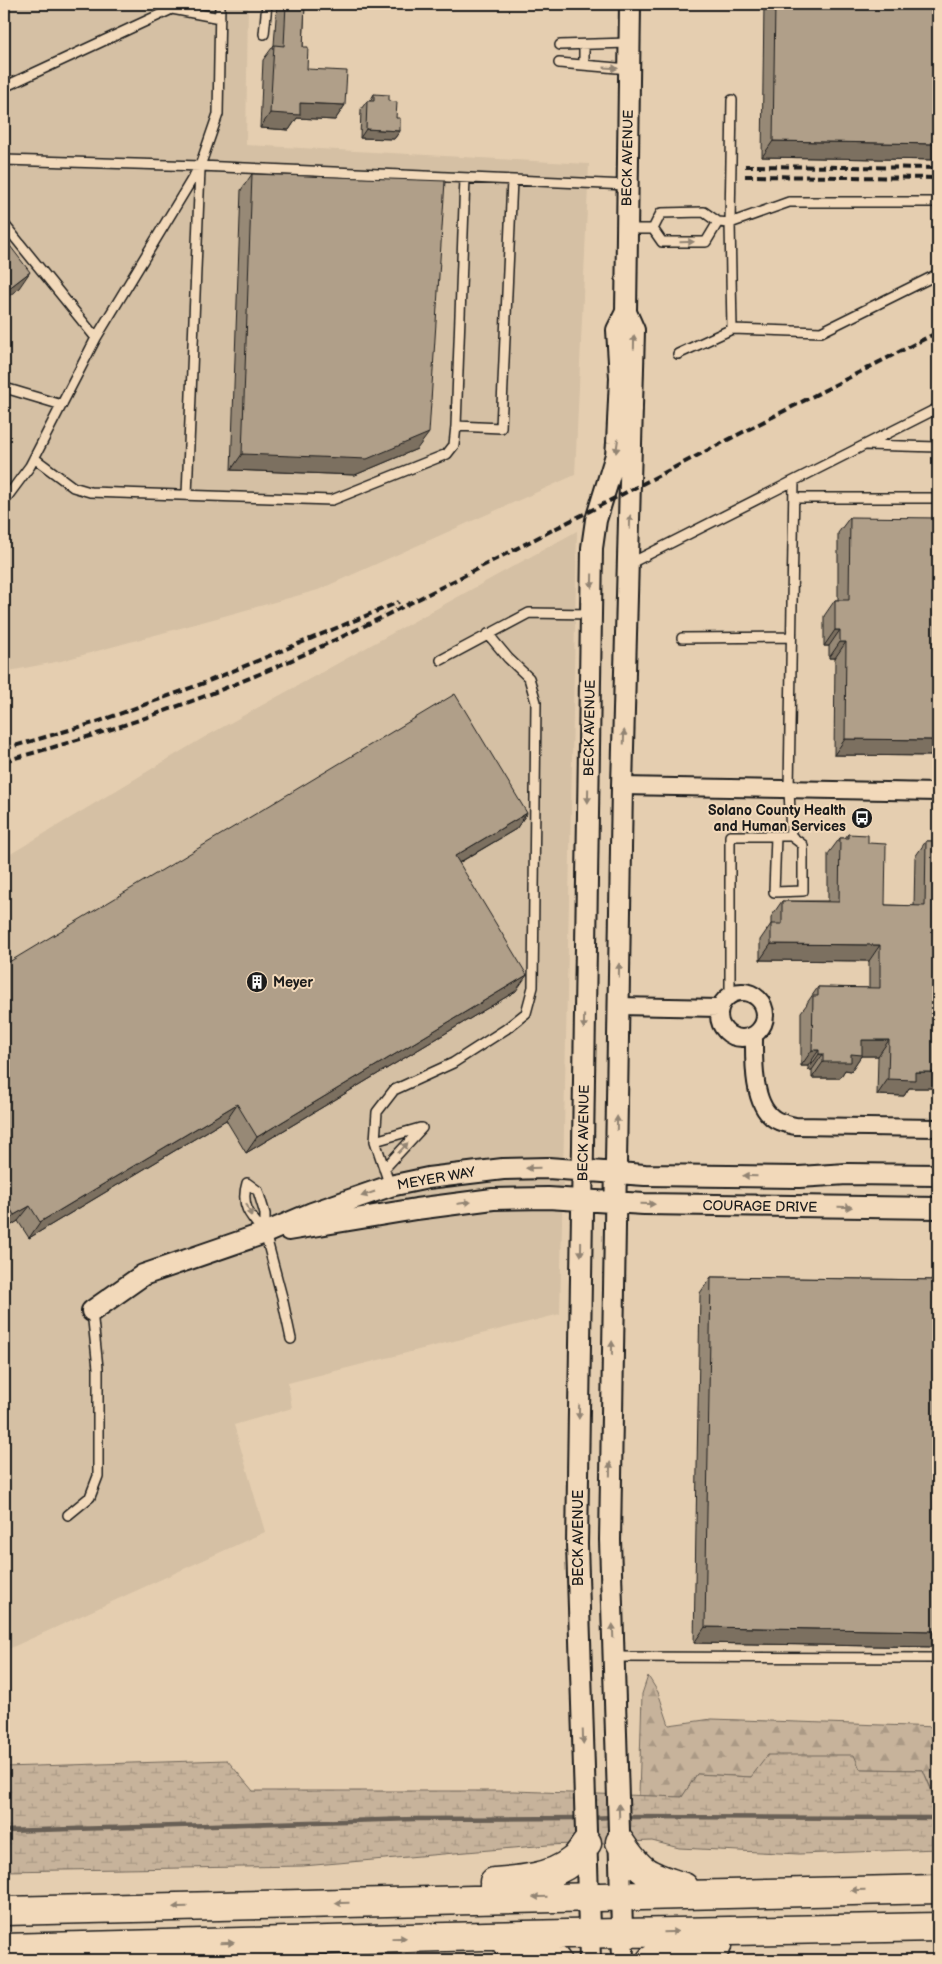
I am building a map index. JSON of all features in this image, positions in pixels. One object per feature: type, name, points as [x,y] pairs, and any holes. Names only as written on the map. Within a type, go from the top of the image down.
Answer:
[{"type":"highway","points":[[620,1842],[633,1862],[649,1875],[702,1893]]},
{"type":"highway","points":[[370,1903],[436,1888],[524,1880],[556,1872],[574,1860],[587,1843]]},
{"type":"highway","points":[[4,1911],[938,1888]]},
{"type":"highway","points":[[4,1948],[477,1936],[938,1928]]},
{"type":"highway","points":[[651,1960],[692,1949],[881,1930]]},
{"type":"highway","points":[[477,1936],[546,1954],[556,1960]]},
{"type":"street","name":"BECK AVENUE","points":[[623,1960],[610,1540],[622,786],[634,330],[626,312],[630,4]]},
{"type":"street","name":"BECK AVENUE","points":[[590,1960],[577,1544],[591,614],[594,533],[618,443],[620,378],[617,330],[626,312]]},
{"type":"street","points":[[622,786],[938,792]]},
{"type":"street","points":[[737,992],[752,993],[762,1003],[765,1010],[764,1024],[754,1035],[738,1038],[724,1031],[718,1016],[719,1008],[730,994],[737,992]]},
{"type":"street","points":[[619,1006],[719,1008]]},
{"type":"street","points":[[754,1035],[758,1094],[764,1109],[773,1118],[795,1126],[938,1128]]},
{"type":"street","name":"MEYER WAY","points":[[92,1311],[143,1275],[265,1233],[387,1178],[428,1178],[503,1169],[548,1168],[616,1172]]},
{"type":"street","points":[[616,1172],[645,1175],[799,1177],[847,1174],[938,1176]]},
{"type":"street","name":"MEYER WAY","points":[[265,1233],[493,1199],[548,1198],[582,1200]]},
{"type":"street","name":"COURAGE DRIVE","points":[[582,1200],[938,1208]]},
{"type":"lane","points":[[4,501],[34,458],[96,338],[200,166],[218,114],[220,4]]},
{"type":"lane","points":[[264,34],[266,4]]},
{"type":"lane","points":[[4,87],[172,10],[220,18]]},
{"type":"lane","points":[[560,45],[629,43]]},
{"type":"lane","points":[[584,45],[584,64]]},
{"type":"lane","points":[[559,63],[629,69]]},
{"type":"lane","points":[[732,100],[730,223],[732,329]]},
{"type":"lane","points":[[4,160],[200,166],[627,185]]},
{"type":"lane","points":[[187,494],[200,166]]},
{"type":"lane","points":[[34,458],[72,487],[90,492],[332,500],[448,454],[454,445],[456,426],[465,178]]},
{"type":"lane","points":[[456,426],[501,428],[512,180]]},
{"type":"lane","points":[[653,229],[661,213],[704,212],[718,222],[730,223],[788,202],[938,202]]},
{"type":"lane","points":[[653,229],[662,242],[706,242],[718,222]]},
{"type":"lane","points":[[4,224],[96,338]]},
{"type":"lane","points":[[626,229],[653,229]]},
{"type":"lane","points":[[678,354],[732,329],[821,332],[938,274]]},
{"type":"lane","points":[[4,389],[62,405]]},
{"type":"lane","points":[[629,564],[938,408]]},
{"type":"lane","points":[[865,445],[938,447]]},
{"type":"lane","points":[[791,836],[788,789],[794,481]]},
{"type":"lane","points":[[794,498],[938,498]]},
{"type":"lane","points":[[441,660],[529,613],[591,614]]},
{"type":"lane","points":[[387,1178],[375,1141],[377,1112],[394,1090],[453,1062],[506,1029],[526,1013],[533,987],[536,702],[529,678],[508,658],[488,634]]},
{"type":"lane","points":[[682,638],[791,637]]},
{"type":"lane","points":[[730,994],[730,836],[776,836],[791,836],[803,845],[803,892],[774,892],[776,836]]},
{"type":"lane","points":[[375,1141],[422,1128],[387,1178]]},
{"type":"lane","points":[[265,1233],[251,1217],[243,1196],[247,1183],[258,1191],[265,1214],[265,1233],[291,1339]]},
{"type":"lane","points":[[68,1515],[90,1497],[98,1476],[98,1368],[92,1311]]},
{"type":"lane","points":[[614,1658],[938,1658]]},
{"type":"shaded area","points":[[4,4],[248,4],[246,145],[589,164],[575,475],[318,590],[61,661],[4,672]]},
{"type":"shaded area","points":[[577,531],[560,1314],[288,1383],[292,1408],[234,1425],[265,1532],[4,1651],[4,858],[203,738]]},
{"type":"green space","points":[[648,1676],[658,1692],[669,1725],[712,1719],[938,1727],[938,1799],[936,1799],[923,1770],[859,1769],[751,1777],[697,1774],[682,1797],[639,1796],[642,1694]]},
{"type":"green space","points":[[768,1755],[854,1755],[860,1769],[923,1770],[935,1799],[938,1799],[938,1849],[799,1854],[679,1848],[652,1841],[548,1845],[303,1866],[4,1871],[4,1767],[227,1760],[253,1791],[514,1791],[682,1797],[697,1774],[751,1777]]},
{"type":"building","points":[[286,4],[305,4],[303,47],[308,47],[307,69],[347,71],[345,105],[300,103],[300,115],[270,113],[274,45],[284,46]]},
{"type":"building","points":[[775,4],[938,4],[938,144],[773,141]]},
{"type":"building","points":[[374,94],[389,95],[389,101],[397,102],[396,118],[400,118],[400,131],[366,129],[367,101],[374,101]]},
{"type":"building","points":[[252,174],[445,181],[429,433],[367,459],[242,454]]},
{"type":"building","points":[[4,238],[30,272],[4,292]]},
{"type":"building","points":[[850,517],[938,518],[938,740],[845,739],[846,642],[840,642],[840,630],[835,630],[835,600],[849,600]]},
{"type":"building","name":"Meyer","points":[[455,694],[527,813],[455,856],[527,975],[257,1137],[237,1104],[40,1222],[30,1206],[14,1215],[4,1197],[4,965]]},
{"type":"building","points":[[848,834],[868,835],[868,843],[886,844],[885,905],[925,906],[926,841],[938,841],[938,948],[934,948],[933,1002],[938,1002],[938,1072],[915,1072],[915,1080],[888,1079],[889,1040],[862,1040],[862,1055],[851,1054],[851,1062],[823,1062],[823,1054],[819,1054],[819,1050],[812,1050],[813,996],[818,996],[818,987],[880,988],[880,945],[771,944],[771,924],[782,924],[782,901],[839,902],[840,838],[848,838]]},
{"type":"building","points":[[711,1277],[938,1280],[938,1631],[705,1627]]},
{"type":"waterway","points":[[590,1818],[614,1817]]},
{"type":"waterway","points":[[625,1817],[938,1818]]},
{"type":"waterway","points":[[4,1831],[415,1819],[579,1818]]},
{"type":"railway","points":[[745,166],[938,168]]},
{"type":"railway","points":[[745,176],[938,178]]},
{"type":"railway","points":[[4,761],[74,741],[177,707],[310,651],[438,589],[938,332]]},
{"type":"railway","points":[[4,749],[97,722],[204,683],[399,602]]},
{"type":"place","name":"Solano County Health and Human Services","points":[[862,818]]},
{"type":"place","name":"Meyer","points":[[257,982]]}]
